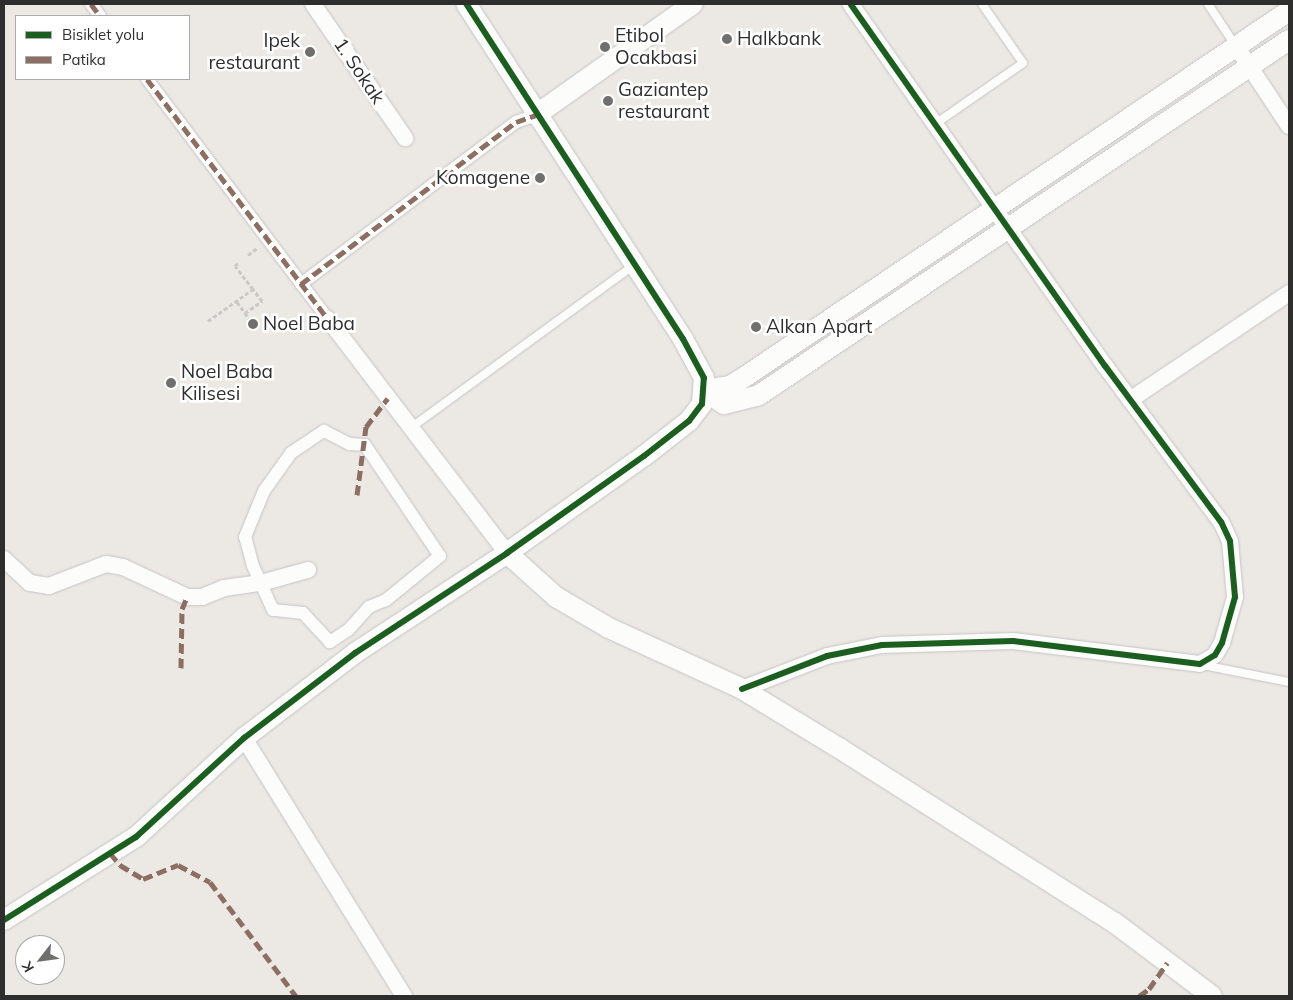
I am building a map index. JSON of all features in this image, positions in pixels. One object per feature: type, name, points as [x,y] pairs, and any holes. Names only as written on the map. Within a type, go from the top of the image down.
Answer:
[{"type":"street","points":[[91,4],[99,15]]},
{"type":"street","name":"1. Sokak","points":[[313,4],[405,138]]},
{"type":"street","points":[[4,920],[136,837],[244,738],[355,653],[507,553],[689,421],[702,404],[704,378],[683,339],[536,116],[466,4]]},
{"type":"street","points":[[301,284],[516,122],[536,116],[693,4]]},
{"type":"street","points":[[742,689],[827,656],[882,645],[1013,641],[1200,664],[1215,656],[1222,643],[1234,597],[1230,541],[1222,522],[1130,400],[851,4]]},
{"type":"street","points":[[703,390],[730,386],[746,376],[993,208],[1289,11]]},
{"type":"street","points":[[703,390],[724,404],[759,395],[1289,40]]},
{"type":"street","points":[[1236,46],[1289,126]]},
{"type":"street","points":[[148,80],[507,553],[556,597],[602,623],[742,689],[1116,923],[1206,994]]},
{"type":"street","points":[[1130,400],[1289,294]]},
{"type":"street","points":[[324,431],[350,444],[365,445],[440,556],[386,600],[369,607],[363,617],[330,642],[303,613],[273,610],[261,583],[245,537],[264,491],[291,453],[324,431]]},
{"type":"street","points":[[4,559],[30,583],[49,586],[106,564],[123,567],[188,597],[202,597],[224,588],[261,583],[308,570]]},
{"type":"street","points":[[244,738],[404,996]]},
{"type":"lane","points":[[935,124],[1023,62],[982,4]]},
{"type":"lane","points":[[1208,4],[1236,46]]},
{"type":"lane","points":[[412,427],[634,265]]},
{"type":"lane","points":[[1200,664],[1289,682]]},
{"type":"path","points":[[248,255],[252,252]]},
{"type":"path","points":[[238,264],[235,266],[262,301],[245,313]]},
{"type":"path","points":[[208,321],[253,289]]},
{"type":"path","points":[[237,302],[251,321]]},
{"type":"marked path","points":[[91,4],[99,15]]},
{"type":"marked path","points":[[148,80],[328,319]]},
{"type":"marked path","points":[[301,284],[516,122],[536,115]]},
{"type":"marked path","points":[[357,495],[366,427],[388,398]]},
{"type":"marked path","points":[[181,668],[182,609],[187,597]]},
{"type":"marked path","points":[[110,853],[120,865],[143,879],[178,865],[210,882],[296,996]]},
{"type":"marked path","points":[[1139,996],[1149,989],[1167,963]]},
{"type":"cycle path","points":[[4,920],[136,837],[244,738],[355,653],[507,553],[644,456],[689,421],[702,404],[704,378],[683,339],[466,4]]},
{"type":"cycle path","points":[[742,689],[827,656],[882,645],[1013,641],[1200,664],[1215,655],[1222,643],[1235,597],[1230,541],[1221,522],[1105,366],[851,4]]},
{"type":"place","name":"Halkbank","points":[[727,39]]},
{"type":"place","name":"Etibol Ocakbasi","points":[[605,47]]},
{"type":"place","name":"Ipek restaurant","points":[[310,52]]},
{"type":"place","name":"Gaziantep restaurant","points":[[608,101]]},
{"type":"place","name":"Komagene","points":[[540,178]]},
{"type":"place","name":"Noel Baba","points":[[253,324]]},
{"type":"place","name":"Alkan Apart","points":[[756,327]]},
{"type":"place","name":"Noel Baba Kilisesi","points":[[171,383]]}]
